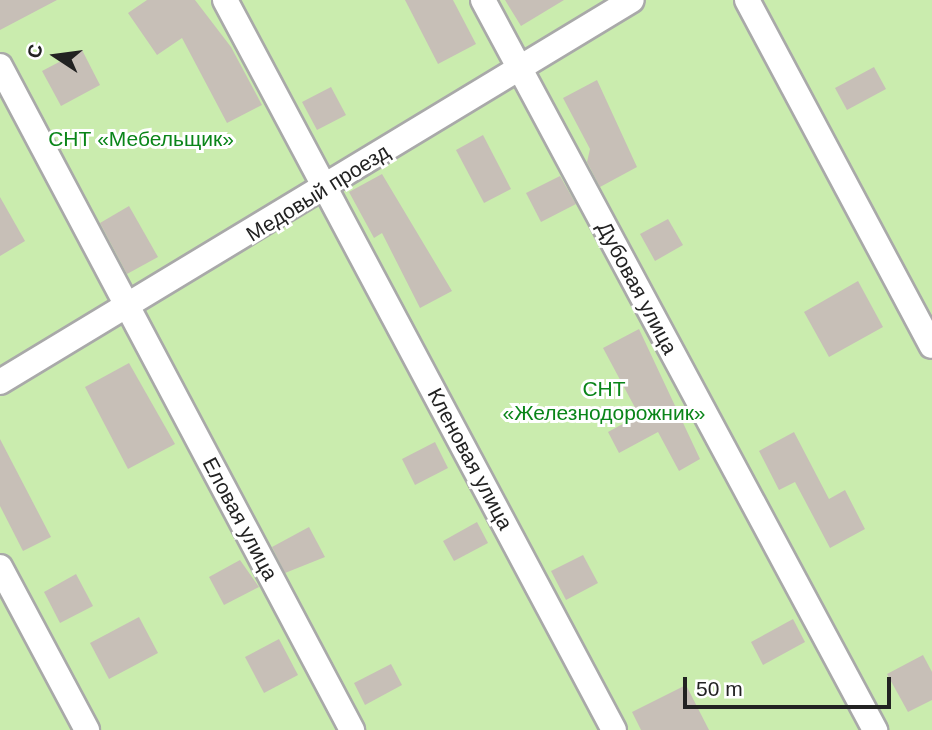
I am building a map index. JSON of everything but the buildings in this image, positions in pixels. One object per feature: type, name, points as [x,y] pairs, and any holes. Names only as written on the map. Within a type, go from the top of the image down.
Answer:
[{"type":"street","name":"Кленовая улица","points":[[225,0],[614,730]]},
{"type":"street","name":"Дубовая улица","points":[[484,0],[875,730]]},
{"type":"street","name":"Медовый проезд","points":[[0,382],[326,189],[632,0]]},
{"type":"street","points":[[747,0],[932,346]]},
{"type":"street","name":"Еловая улица","points":[[0,66],[352,730]]},
{"type":"street","points":[[0,567],[87,730]]},
{"type":"green space","name":"СНТ «Железнодорожник»","points":[[0,0],[932,0],[932,730],[0,730]]},
{"type":"park label","name":"СНТ «Мебельщик»","points":[[141,139]]}]
